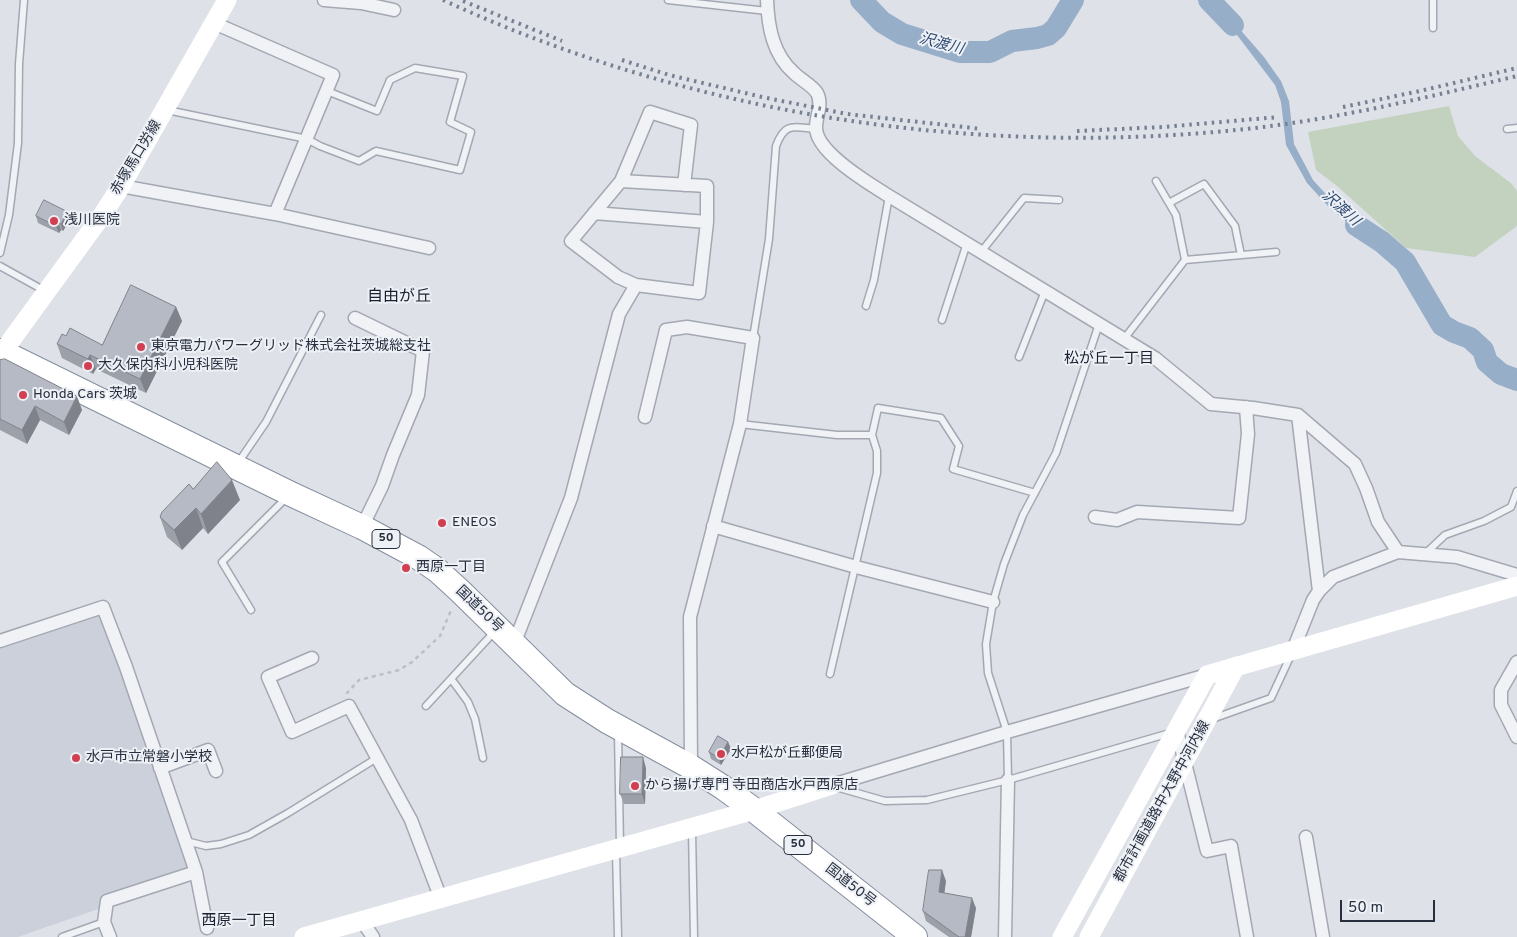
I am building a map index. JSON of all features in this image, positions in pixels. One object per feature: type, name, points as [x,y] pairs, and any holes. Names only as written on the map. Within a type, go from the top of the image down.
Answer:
[{"type":"highway","name":"国道50号","points":[[1,354],[362,527],[394,543],[428,564],[454,586],[566,694],[618,728],[692,767],[754,810],[908,934]]},
{"type":"street","name":"赤塚馬口労線","points":[[1,354],[103,214],[121,186],[228,0]]},
{"type":"street","points":[[324,0],[361,2],[394,10]]},
{"type":"street","points":[[767,5],[771,34],[776,50],[792,72],[816,92],[819,100],[815,129],[828,151],[840,162],[860,178],[1155,358],[1211,404],[1298,415],[1355,464],[1378,522],[1398,552]]},
{"type":"street","points":[[214,23],[333,75],[275,214]]},
{"type":"street","points":[[621,181],[684,185],[707,186],[707,222],[699,293],[636,285],[618,277],[571,241],[621,181],[650,112],[691,125],[684,185]]},
{"type":"street","points":[[121,186],[275,214],[429,248]]},
{"type":"street","points":[[594,213],[707,222]]},
{"type":"street","points":[[506,636],[571,498],[619,314],[636,285]]},
{"type":"street","points":[[355,318],[423,352],[418,395],[382,486],[362,527]]},
{"type":"street","points":[[645,417],[666,330],[687,327],[753,338],[740,424],[690,617],[692,767]]},
{"type":"street","points":[[1095,518],[1117,520],[1137,512],[1239,518],[1248,434],[1246,407]]},
{"type":"street","points":[[1298,415],[1318,592]]},
{"type":"street","points":[[713,526],[856,567],[993,602]]},
{"type":"street","points":[[1293,650],[1313,600],[1333,577],[1398,552],[1457,556],[1517,575]]},
{"type":"street","points":[[304,937],[754,810],[1007,732],[1517,586]]},
{"type":"street","points":[[0,641],[102,607],[126,667],[196,872],[207,928]]},
{"type":"street","points":[[312,658],[268,677],[292,732],[349,706],[411,820],[441,899]]},
{"type":"street","points":[[1517,662],[1501,690],[1501,705],[1517,737]]},
{"type":"street","name":"都市計画道路中大野中河内線","points":[[1062,937],[1188,728],[1236,666]]},
{"type":"street","name":"都市計画道路中大野中河内線","points":[[1089,937],[1185,762],[1188,728],[1207,675]]},
{"type":"street","points":[[1188,728],[1185,762],[1207,851],[1230,846],[1247,937]]},
{"type":"street","points":[[160,768],[208,750],[216,771]]},
{"type":"street","points":[[1005,937],[1008,780]]},
{"type":"street","points":[[1306,837],[1323,937]]},
{"type":"street","points":[[110,937],[104,922],[107,901],[196,872]]},
{"type":"street","points":[[362,921],[373,937]]},
{"type":"lane","points":[[0,253],[9,215],[18,143],[19,64],[24,0]]},
{"type":"lane","points":[[668,0],[767,5]]},
{"type":"lane","points":[[1433,0],[1433,28]]},
{"type":"lane","points":[[166,110],[307,138],[320,146],[359,161],[376,151],[460,170],[471,132],[450,122],[463,76],[415,68],[390,80],[377,110],[327,91]]},
{"type":"lane","points":[[753,338],[768,239],[776,146],[785,130],[794,127],[815,129]]},
{"type":"lane","points":[[1507,129],[1517,128]]},
{"type":"lane","points":[[1156,181],[1176,215],[1185,260]]},
{"type":"lane","points":[[1170,203],[1204,184],[1235,226],[1241,255]]},
{"type":"lane","points":[[866,306],[874,280],[889,196]]},
{"type":"lane","points":[[981,252],[1024,198],[1059,200]]},
{"type":"lane","points":[[942,320],[967,243]]},
{"type":"lane","points":[[1124,340],[1185,260],[1276,252]]},
{"type":"lane","points":[[0,266],[47,292]]},
{"type":"lane","points":[[1019,357],[1045,291]]},
{"type":"lane","points":[[236,466],[266,422],[321,315]]},
{"type":"lane","points":[[1008,780],[1007,732],[988,673],[986,644],[993,602],[1004,564],[1023,515],[1056,453],[1099,324]]},
{"type":"lane","points":[[830,674],[877,473],[877,451],[872,435],[878,408],[941,418],[959,446],[953,469],[1035,493]]},
{"type":"lane","points":[[740,424],[837,435],[872,435]]},
{"type":"lane","points":[[1426,553],[1445,535],[1484,521],[1511,507],[1517,491]]},
{"type":"lane","points":[[252,610],[222,562],[291,494]]},
{"type":"lane","points":[[426,706],[452,680],[506,636]]},
{"type":"lane","points":[[832,786],[885,801],[927,800],[1008,780],[1188,728],[1271,698],[1293,650]]},
{"type":"lane","points":[[452,680],[468,702],[475,719],[483,758]]},
{"type":"lane","points":[[618,728],[618,937]]},
{"type":"lane","points":[[185,841],[206,846],[221,844],[249,835],[377,758]]},
{"type":"lane","points":[[692,827],[694,937]]},
{"type":"lane","points":[[62,937],[104,922]]},
{"type":"path","points":[[349,706],[347,693],[359,680],[399,670],[412,662],[440,636],[454,603]]},
{"type":"shaded area","name":"水戸市立常磐小学校","points":[[100,614],[191,868],[101,897],[101,908],[18,937],[0,937],[0,647]]},
{"type":"green space","points":[[1449,106],[1458,136],[1475,156],[1512,184],[1517,191],[1517,226],[1475,257],[1406,248],[1337,186],[1316,170],[1308,132]]},
{"type":"water","points":[[1216,2],[1264,57],[1281,81],[1289,101],[1294,144],[1313,180],[1354,221],[1385,240],[1380,244],[1350,225],[1328,206],[1307,183],[1286,145],[1281,102],[1275,85],[1234,31],[1211,6]]},
{"type":"building","points":[[44,200],[68,212],[61,224],[58,223],[56,226],[36,216]]},
{"type":"building","points":[[131,285],[176,307],[140,379],[90,355],[88,359],[57,344],[62,334],[66,336],[70,328],[102,345]]},
{"type":"building","points":[[5,359],[77,396],[64,422],[35,406],[22,430],[0,419],[0,360]]},
{"type":"building","points":[[217,462],[232,480],[201,514],[196,508],[174,530],[160,517],[162,512],[189,484],[193,489]]},
{"type":"building","points":[[718,736],[728,742],[719,758],[709,752]]},
{"type":"building","name":"から揚げ専門 寺田商店水戸西原店","points":[[621,757],[643,757],[642,794],[620,794]]},
{"type":"building","points":[[929,870],[942,870],[939,892],[972,898],[965,937],[959,937],[923,911]]},
{"type":"waterway","name":"沢渡川","points":[[861,0],[882,22],[902,34],[960,52],[990,52],[1012,41],[1048,35],[1056,28],[1073,0]]},
{"type":"waterway","name":"沢渡川","points":[[1209,0],[1233,25]]},
{"type":"waterway","name":"沢渡川","points":[[1356,225],[1382,242],[1405,262],[1442,325],[1470,338],[1483,350],[1487,362],[1501,374],[1517,380]]},
{"type":"railway","points":[[443,0],[538,40],[635,73],[735,99],[836,119],[937,131],[1040,137],[1143,136],[1246,129],[1349,113],[1517,76]]},
{"type":"railway","points":[[463,1],[562,41]]},
{"type":"railway","points":[[622,60],[669,75],[762,97],[847,114],[982,129]]},
{"type":"railway","points":[[1343,107],[1517,68]]},
{"type":"railway","points":[[1077,131],[1163,127],[1279,117]]},
{"type":"place","name":"浅川医院","points":[[54,221]]},
{"type":"place","name":"東京電力パワーグリッド株式会社茨城総支社","points":[[141,347]]},
{"type":"place","name":"大久保内科小児科医院","points":[[88,366]]},
{"type":"place","name":"Honda Cars 茨城","points":[[23,395]]},
{"type":"place","name":"ENEOS","points":[[442,523]]},
{"type":"place","name":"西原一丁目","points":[[406,568]]},
{"type":"place","name":"水戸松が丘郵便局","points":[[721,754]]},
{"type":"place","name":"水戸市立常磐小学校","points":[[76,758]]},
{"type":"place","name":"から揚げ専門 寺田商店水戸西原店","points":[[635,786]]},
{"type":"district","name":"自由が丘","points":[[399,298]]},
{"type":"district","name":"松が丘一丁目","points":[[1109,360]]},
{"type":"district","name":"西原一丁目","points":[[239,922]]}]
